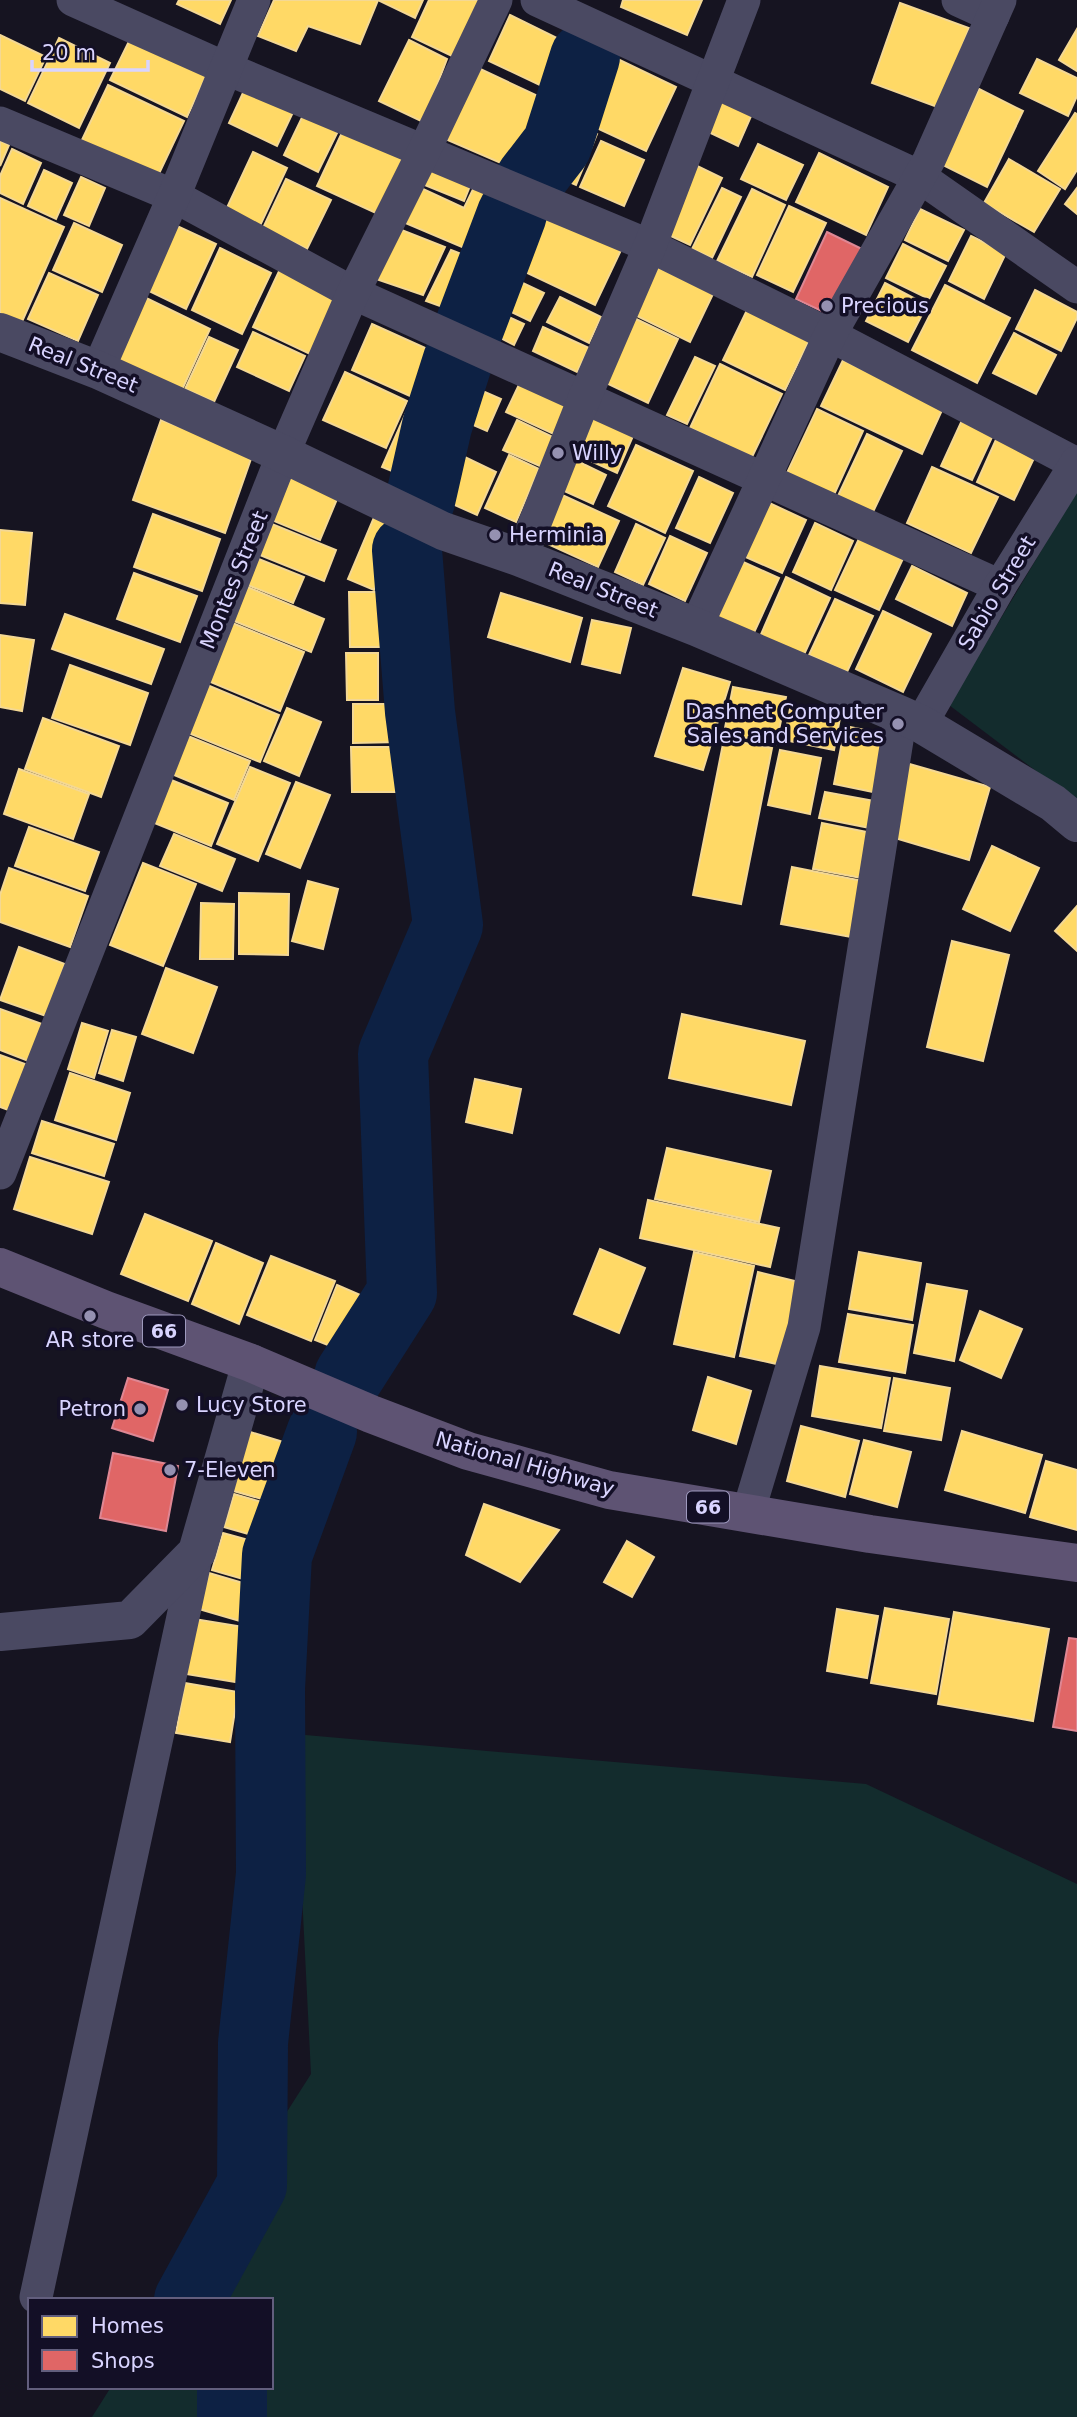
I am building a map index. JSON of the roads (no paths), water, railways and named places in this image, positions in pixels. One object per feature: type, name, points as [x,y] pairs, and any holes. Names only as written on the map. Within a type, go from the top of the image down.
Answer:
[{"type":"main road","name":"National Highway","points":[[0,1267],[106,1310],[251,1363],[468,1451],[609,1490],[884,1536],[1077,1563]]},
{"type":"street","points":[[74,0],[225,68],[650,246],[830,335],[1077,463]]},
{"type":"street","points":[[98,370],[174,197],[254,0]]},
{"type":"street","name":"Montes Street","points":[[0,1173],[283,454],[353,293],[496,0]]},
{"type":"street","points":[[537,0],[920,177],[1077,287]]},
{"type":"street","points":[[521,558],[584,399],[650,246],[744,0]]},
{"type":"street","points":[[696,627],[830,335],[920,177],[997,8],[958,0]]},
{"type":"street","points":[[0,123],[174,197],[353,293],[1000,586]]},
{"type":"street","name":"Real Street","points":[[0,332],[98,370],[283,454],[443,531],[521,558],[696,627],[911,720],[1053,803],[1077,823]]},
{"type":"street","name":"Sabio Street","points":[[911,720],[1077,463]]},
{"type":"street","points":[[748,1513],[804,1327],[911,720]]},
{"type":"street","points":[[36,2297],[197,1552],[251,1363]]},
{"type":"street","points":[[0,1632],[130,1620],[197,1552]]},
{"type":"waterway","points":[[530,180],[557,145],[585,57]]},
{"type":"waterway","points":[[469,328],[512,214]]},
{"type":"waterway","points":[[420,501],[437,426],[458,360]]},
{"type":"waterway","points":[[349,1376],[402,1293],[393,1054],[448,925],[420,712],[407,550]]},
{"type":"waterway","points":[[190,2298],[252,2185],[253,2043],[271,1874],[270,1689],[277,1555],[322,1432]]},
{"type":"waterway","points":[[232,2389],[232,2417]]},
{"type":"place","name":"Precious","points":[[827,306]]},
{"type":"place","name":"Willy","points":[[558,453]]},
{"type":"place","name":"Herminia","points":[[495,535]]},
{"type":"place","name":"Dashnet Computer Sales and Services","points":[[898,724]]},
{"type":"place","name":"AR store","points":[[90,1316]]},
{"type":"place","name":"Lucy Store","points":[[182,1405]]},
{"type":"place","name":"Petron","points":[[140,1409]]},
{"type":"place","name":"7-Eleven","points":[[170,1470]]}]
